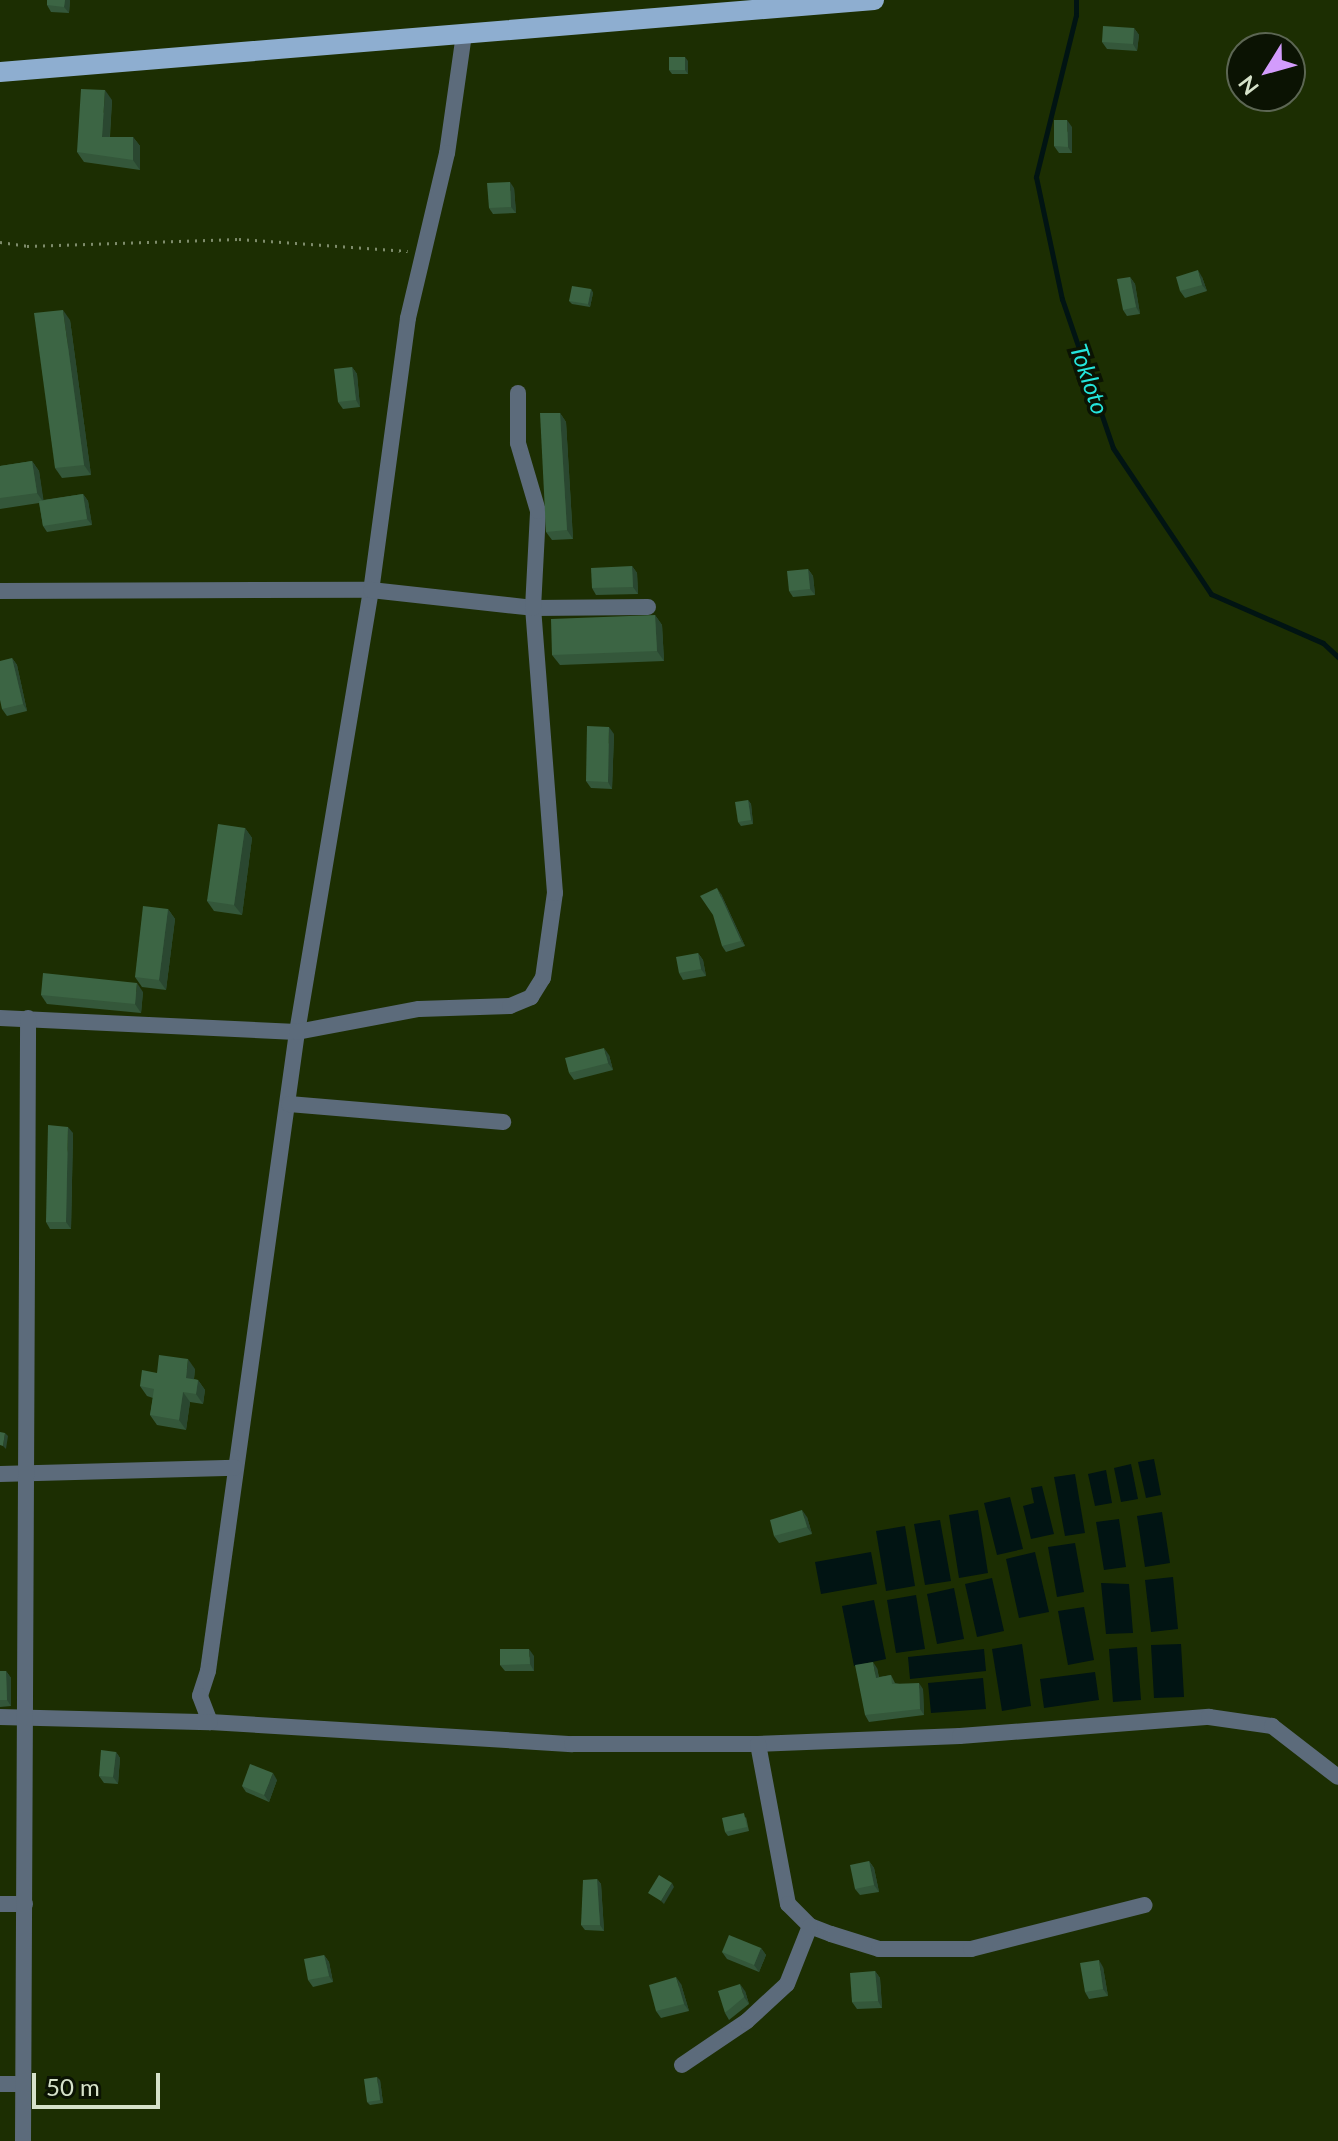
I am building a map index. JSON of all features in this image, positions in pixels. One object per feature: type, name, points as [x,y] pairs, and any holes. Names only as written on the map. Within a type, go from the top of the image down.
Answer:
[{"type":"main road","points":[[0,72],[870,0]]},
{"type":"street","points":[[210,1722],[200,1696],[208,1671],[297,1032],[371,590],[408,318],[447,153],[464,34]]},
{"type":"street","points":[[0,1018],[297,1032],[419,1009],[510,1006],[531,997],[543,978],[555,893],[533,608],[538,511],[519,453],[518,393]]},
{"type":"street","points":[[0,591],[371,590],[533,608],[648,607]]},
{"type":"street","points":[[23,2141],[28,1018]]},
{"type":"street","points":[[289,1104],[503,1122]]},
{"type":"street","points":[[0,1474],[235,1468]]},
{"type":"street","points":[[0,1717],[210,1722],[572,1744],[758,1744],[1232,1718],[1272,1726],[1338,1777]]},
{"type":"street","points":[[758,1744],[788,1904],[810,1926],[879,1949],[971,1949],[1145,1905]]},
{"type":"street","points":[[0,1904],[25,1904]]},
{"type":"street","points":[[682,2065],[747,2021],[787,1984],[810,1926]]},
{"type":"street","points":[[0,2084],[23,2084]]},
{"type":"path","points":[[0,242],[27,246],[239,239],[318,248],[424,251]]},
{"type":"shaded area","points":[[1154,1459],[1161,1495],[1146,1498],[1138,1462]]},
{"type":"shaded area","points":[[1131,1464],[1138,1499],[1121,1502],[1114,1468]]},
{"type":"shaded area","points":[[1106,1470],[1112,1503],[1095,1506],[1088,1474]]},
{"type":"shaded area","points":[[1075,1474],[1085,1533],[1065,1536],[1054,1477]]},
{"type":"shaded area","points":[[1042,1486],[1054,1534],[1031,1539],[1023,1506],[1034,1503],[1031,1488]]},
{"type":"shaded area","points":[[1010,1497],[1023,1549],[997,1555],[984,1503]]},
{"type":"shaded area","points":[[978,1510],[988,1573],[959,1578],[949,1515]]},
{"type":"shaded area","points":[[1162,1512],[1170,1563],[1145,1567],[1137,1516]]},
{"type":"shaded area","points":[[1119,1519],[1126,1567],[1104,1570],[1096,1522]]},
{"type":"shaded area","points":[[940,1520],[951,1581],[925,1585],[914,1524]]},
{"type":"shaded area","points":[[905,1526],[915,1586],[886,1591],[876,1531]]},
{"type":"shaded area","points":[[1075,1543],[1084,1592],[1057,1597],[1048,1547]]},
{"type":"shaded area","points":[[871,1552],[877,1584],[821,1594],[815,1562]]},
{"type":"shaded area","points":[[1035,1552],[1049,1612],[1019,1618],[1006,1559]]},
{"type":"shaded area","points":[[1173,1577],[1178,1629],[1151,1632],[1145,1580]]},
{"type":"shaded area","points":[[992,1578],[1004,1631],[977,1637],[965,1584]]},
{"type":"shaded area","points":[[1101,1583],[1129,1584],[1133,1633],[1106,1634]]},
{"type":"shaded area","points":[[954,1588],[964,1639],[937,1644],[927,1594]]},
{"type":"shaded area","points":[[916,1595],[925,1649],[896,1653],[887,1600]]},
{"type":"shaded area","points":[[874,1600],[886,1659],[854,1666],[842,1606]]},
{"type":"shaded area","points":[[1084,1607],[1094,1660],[1068,1665],[1058,1611]]},
{"type":"shaded area","points":[[1022,1644],[1031,1706],[1002,1711],[992,1649]]},
{"type":"shaded area","points":[[1181,1644],[1184,1697],[1154,1698],[1151,1645]]},
{"type":"shaded area","points":[[1137,1647],[1141,1700],[1113,1702],[1109,1649]]},
{"type":"shaded area","points":[[984,1649],[986,1671],[910,1679],[908,1657]]},
{"type":"shaded area","points":[[1095,1672],[1099,1700],[1044,1708],[1040,1679]]},
{"type":"shaded area","points":[[983,1678],[986,1709],[931,1713],[928,1683]]},
{"type":"building","points":[[47,0],[65,0],[64,7],[47,5]]},
{"type":"building","points":[[1103,26],[1134,28],[1133,44],[1102,42]]},
{"type":"building","points":[[669,57],[685,57],[685,70],[669,70]]},
{"type":"building","points":[[81,89],[105,90],[102,137],[133,137],[133,160],[77,152]]},
{"type":"building","points":[[1054,120],[1067,120],[1068,147],[1054,146]]},
{"type":"building","points":[[510,182],[511,207],[489,208],[487,183]]},
{"type":"building","points":[[1198,270],[1202,285],[1180,291],[1176,277]]},
{"type":"building","points":[[1130,277],[1136,307],[1123,310],[1117,279]]},
{"type":"building","points":[[572,286],[591,289],[588,304],[569,301]]},
{"type":"building","points":[[63,310],[84,465],[55,468],[34,313]]},
{"type":"building","points":[[352,367],[356,400],[338,402],[334,369]]},
{"type":"building","points":[[540,413],[560,413],[567,530],[546,532]]},
{"type":"building","points":[[32,461],[37,493],[0,498],[0,466]]},
{"type":"building","points":[[83,494],[87,519],[43,526],[39,501]]},
{"type":"building","points":[[632,566],[633,587],[592,588],[591,568]]},
{"type":"building","points":[[808,569],[810,589],[789,591],[787,571]]},
{"type":"building","points":[[655,615],[657,651],[552,655],[551,619]]},
{"type":"building","points":[[12,658],[23,704],[2,709],[0,661]]},
{"type":"building","points":[[587,726],[609,727],[608,782],[586,781]]},
{"type":"building","points":[[748,800],[751,820],[738,822],[735,802]]},
{"type":"building","points":[[218,824],[245,828],[234,905],[207,901]]},
{"type":"building","points":[[717,888],[741,941],[722,946],[713,915],[700,896]]},
{"type":"building","points":[[143,906],[168,909],[159,980],[135,977]]},
{"type":"building","points":[[698,953],[701,969],[679,973],[676,957]]},
{"type":"building","points":[[43,973],[137,983],[135,1004],[41,995]]},
{"type":"building","points":[[604,1048],[608,1063],[569,1073],[565,1058]]},
{"type":"building","points":[[48,1125],[68,1127],[66,1222],[46,1222]]},
{"type":"building","points":[[159,1355],[188,1359],[186,1378],[198,1380],[196,1394],[183,1392],[179,1420],[150,1415],[154,1389],[140,1386],[142,1370],[157,1373]]},
{"type":"building","points":[[0,1432],[5,1433],[3,1446],[0,1445]]},
{"type":"building","points":[[802,1510],[807,1527],[774,1536],[770,1520]]},
{"type":"building","points":[[500,1649],[529,1649],[530,1664],[500,1665]]},
{"type":"building","points":[[873,1662],[876,1678],[891,1675],[892,1684],[919,1683],[920,1709],[865,1715],[855,1665]]},
{"type":"building","points":[[0,1671],[6,1671],[7,1700],[0,1700]]},
{"type":"building","points":[[101,1750],[116,1752],[113,1777],[99,1776]]},
{"type":"building","points":[[250,1764],[273,1773],[264,1795],[242,1786]]},
{"type":"building","points":[[744,1813],[747,1827],[725,1832],[722,1818]]},
{"type":"building","points":[[869,1861],[874,1885],[855,1889],[850,1865]]},
{"type":"building","points":[[659,1875],[672,1883],[661,1901],[648,1893]]},
{"type":"building","points":[[597,1879],[600,1925],[581,1925],[583,1880]]},
{"type":"building","points":[[729,1935],[761,1948],[754,1965],[722,1952]]},
{"type":"building","points":[[324,1955],[329,1976],[308,1980],[304,1959]]},
{"type":"building","points":[[1099,1960],[1103,1989],[1085,1992],[1080,1963]]},
{"type":"building","points":[[875,1971],[878,2001],[852,2002],[850,1973]]},
{"type":"building","points":[[676,1977],[684,2004],[656,2011],[649,1985]]},
{"type":"building","points":[[740,1984],[744,1997],[725,2013],[718,1991]]},
{"type":"building","points":[[377,2077],[380,2100],[367,2102],[364,2079]]},
{"type":"waterway","name":"Tokloto","points":[[1076,0],[1076,15],[1036,177],[1062,299],[1113,448],[1211,594],[1323,643],[1338,657]]}]
